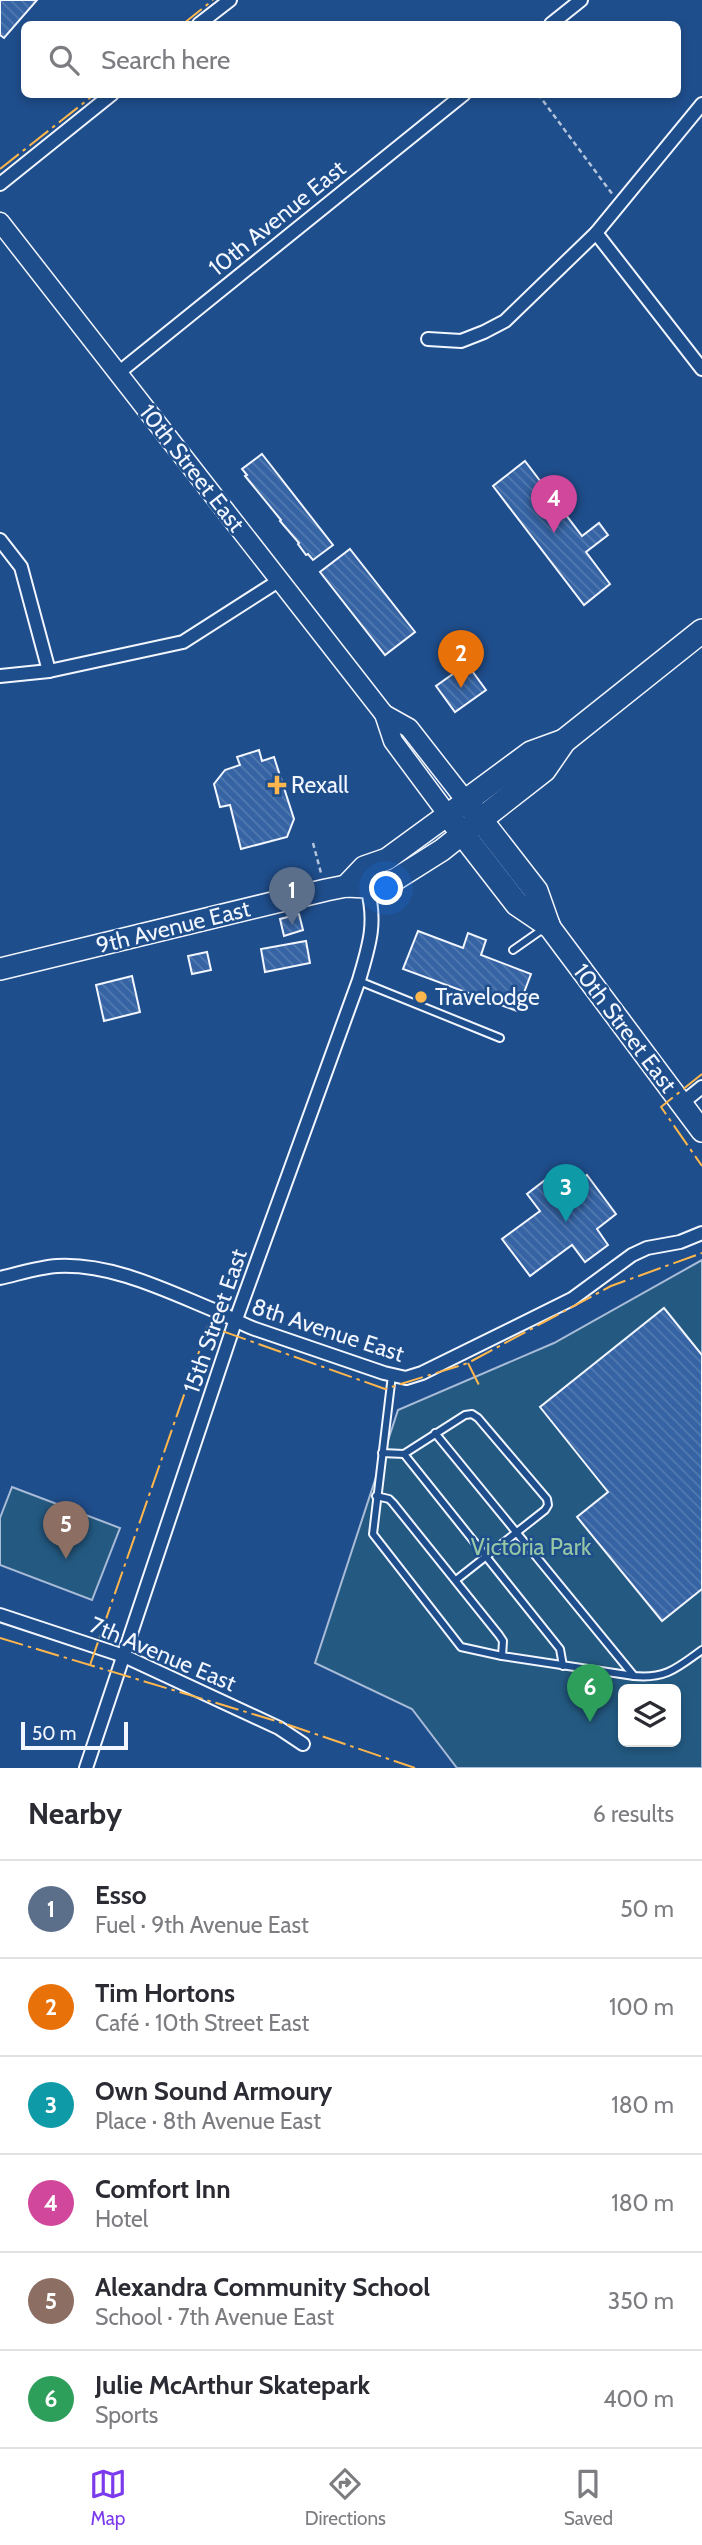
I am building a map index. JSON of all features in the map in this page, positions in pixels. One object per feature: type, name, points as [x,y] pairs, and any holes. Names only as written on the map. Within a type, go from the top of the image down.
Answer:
[{"type":"highway","name":"9th Avenue East","points":[[471,827],[544,770],[564,741],[702,631]]},
{"type":"highway","name":"9th Avenue East","points":[[457,808],[531,753],[564,741]]},
{"type":"highway","name":"10th Street East","points":[[457,808],[471,827],[536,891],[548,925]]},
{"type":"main road","name":"9th Avenue East","points":[[346,888],[363,867],[387,859],[457,808]]},
{"type":"main road","name":"9th Avenue East","points":[[0,969],[407,873],[471,827]]},
{"type":"main road","name":"10th Street East","points":[[548,925],[702,1131]]},
{"type":"street","points":[[203,21],[230,0]]},
{"type":"street","points":[[555,21],[581,0]]},
{"type":"street","points":[[0,184],[107,98]]},
{"type":"street","name":"10th Avenue East","points":[[117,374],[459,98]]},
{"type":"street","points":[[428,339],[461,341],[505,321],[596,233],[702,104]]},
{"type":"street","name":"10th Street East","points":[[0,222],[383,714],[409,728],[457,808]]},
{"type":"street","points":[[596,233],[702,369]]},
{"type":"street","points":[[0,540],[21,567],[50,671]]},
{"type":"street","points":[[0,676],[50,671],[183,642],[280,580]]},
{"type":"street","name":"15th Street East","points":[[86,1768],[235,1322],[359,981],[372,934],[373,906],[346,888]]},
{"type":"street","points":[[681,1104],[702,1087]]},
{"type":"street","name":"8th Avenue East","points":[[0,1278],[55,1266],[84,1266],[121,1274],[219,1312],[235,1322],[406,1378],[422,1373],[572,1298],[632,1255],[647,1248],[680,1242],[702,1233]]},
{"type":"street","name":"7th Avenue East","points":[[0,1615],[124,1656],[279,1728],[303,1744]]},
{"type":"lane","points":[[513,950],[548,925]]},
{"type":"lane","points":[[359,981],[500,1038]]},
{"type":"lane","points":[[392,1375],[372,1528],[375,1540],[461,1647],[563,1667],[652,1678],[667,1674],[702,1650]]},
{"type":"lane","points":[[382,1453],[404,1454],[465,1415],[472,1414],[547,1499],[545,1510],[456,1580]]},
{"type":"lane","points":[[435,1433],[634,1676]]},
{"type":"lane","points":[[404,1454],[560,1649],[563,1667]]},
{"type":"lane","points":[[376,1496],[389,1499],[393,1503],[456,1580],[503,1641],[502,1656]]},
{"type":"path","points":[[541,98],[619,203]]},
{"type":"path","points":[[313,843],[346,888]]},
{"type":"green space","name":"Victoria Park","points":[[702,1260],[702,1768],[457,1768],[412,1709],[315,1663],[398,1410],[554,1343]]},
{"type":"green space","points":[[12,1487],[120,1528],[92,1600],[0,1565],[0,1518]]},
{"type":"building","points":[[0,0],[37,0],[4,38],[0,35]]},
{"type":"building","points":[[262,454],[333,545],[313,560],[306,555],[245,476],[247,475],[242,469]]},
{"type":"building","points":[[525,461],[582,536],[599,523],[608,535],[586,552],[610,584],[584,605],[493,486]]},
{"type":"building","points":[[350,549],[415,632],[385,655],[320,572]]},
{"type":"building","points":[[467,664],[486,690],[455,712],[436,686]]},
{"type":"building","points":[[259,750],[262,761],[274,757],[294,819],[287,837],[241,849],[230,805],[220,807],[214,784],[225,770],[240,765],[237,757]]},
{"type":"building","points":[[299,914],[303,930],[284,936],[280,919]]},
{"type":"building","points":[[418,931],[463,948],[468,933],[486,940],[481,955],[531,974],[517,1011],[403,969]]},
{"type":"building","points":[[306,941],[310,963],[265,972],[261,949]]},
{"type":"building","points":[[207,952],[211,970],[192,974],[188,956]]},
{"type":"building","points":[[132,976],[140,1012],[104,1021],[96,985]]},
{"type":"building","points":[[587,1175],[616,1214],[597,1229],[608,1245],[585,1262],[572,1245],[530,1276],[502,1239],[540,1211],[527,1194],[549,1177],[562,1194]]},
{"type":"building","points":[[664,1308],[702,1355],[702,1589],[662,1621],[577,1517],[608,1492],[540,1407]]},
{"type":"power","points":[[187,21],[213,0]]},
{"type":"power","points":[[0,169],[90,98]]},
{"type":"power","points":[[702,1074],[661,1107],[702,1166]]},
{"type":"power","points":[[90,1665],[208,1326],[385,1389],[468,1363],[611,1286],[702,1253]]},
{"type":"power","points":[[468,1363],[480,1387]]},
{"type":"power","points":[[0,1638],[286,1724],[415,1768]]},
{"type":"place","name":"Comfort Inn","points":[[554,533]]},
{"type":"place","name":"Tim Hortons","points":[[461,688]]},
{"type":"place","name":"Rexall","points":[[277,785]]},
{"type":"place","name":"Esso","points":[[292,925]]},
{"type":"place","name":"Travelodge","points":[[421,997]]},
{"type":"place","name":"Own Sound Armoury","points":[[566,1222]]},
{"type":"place","name":"Alexandra Community School","points":[[66,1559]]},
{"type":"place","name":"Julie McArthur Skatepark","points":[[590,1722]]}]
